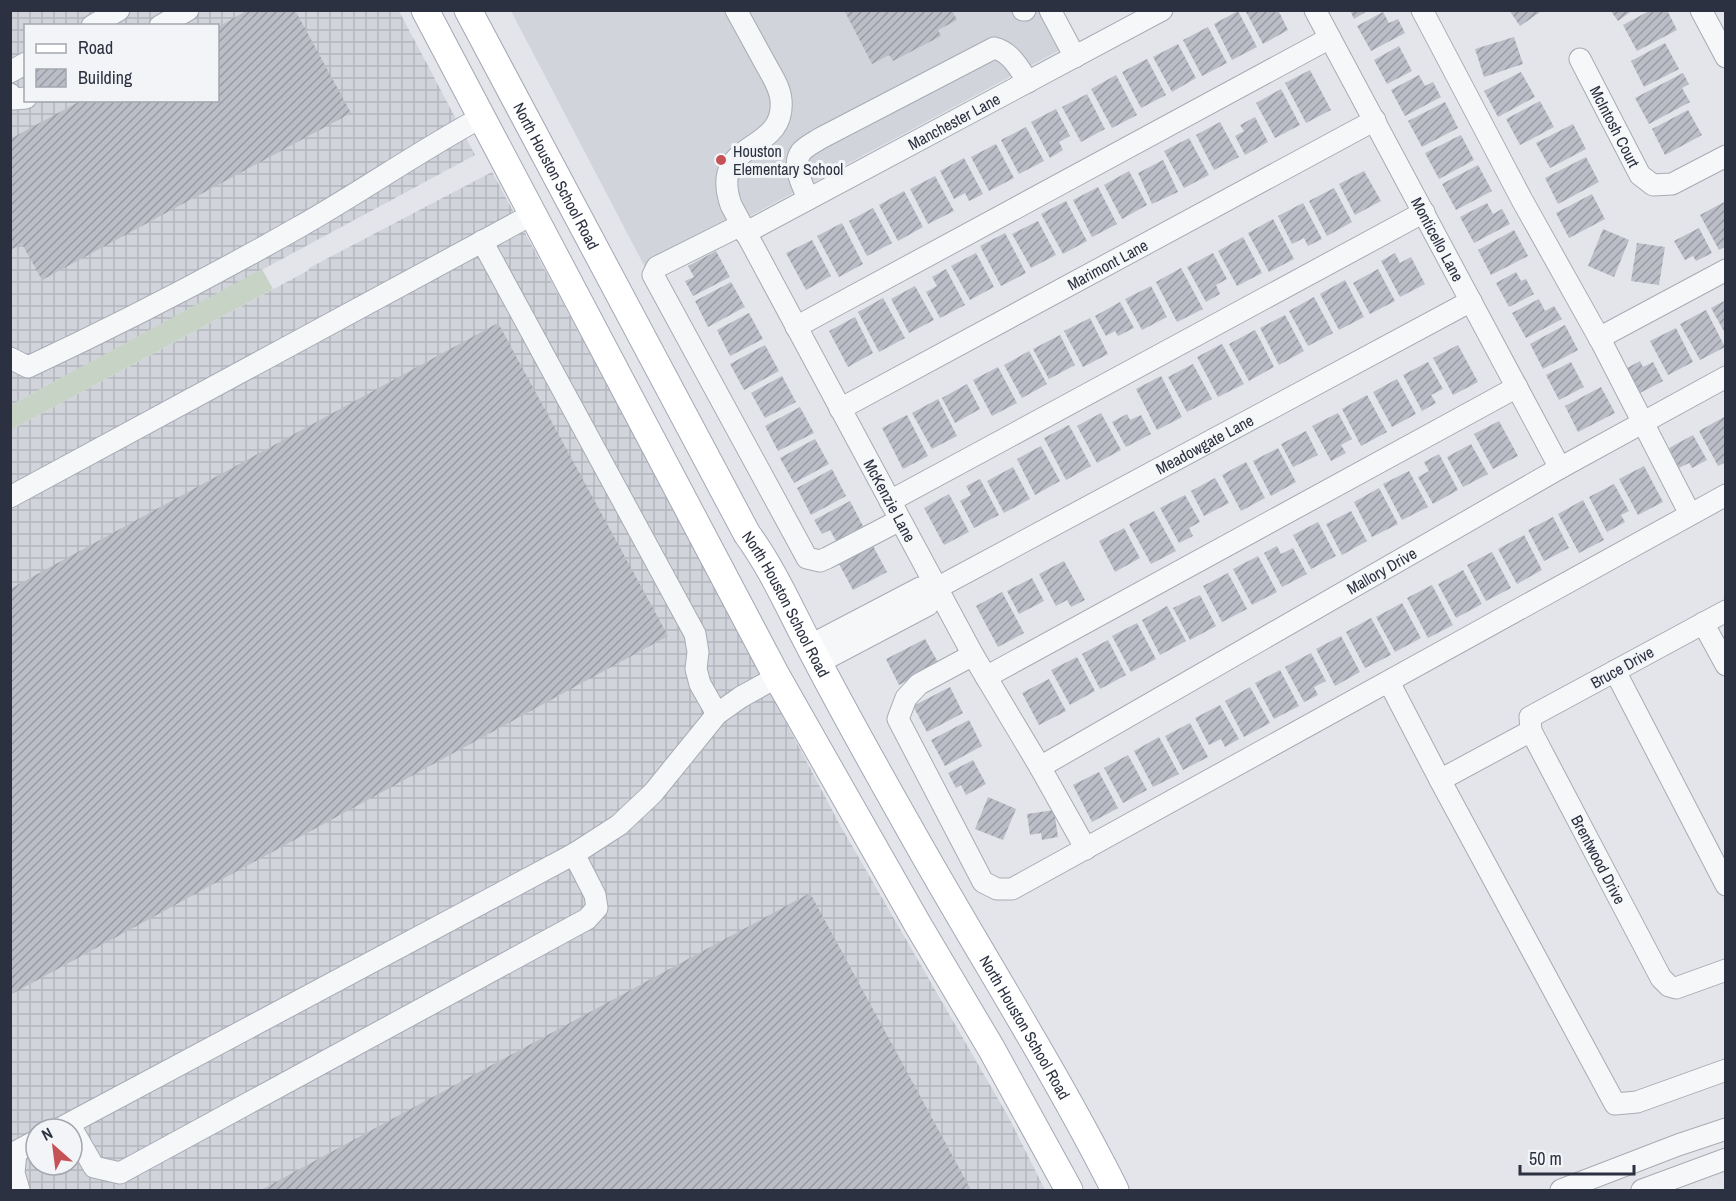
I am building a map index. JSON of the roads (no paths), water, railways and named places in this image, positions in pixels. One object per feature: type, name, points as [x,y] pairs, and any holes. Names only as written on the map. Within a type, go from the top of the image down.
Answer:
[{"type":"main road","points":[[425,10],[777,677],[918,926],[991,1048],[1069,1191]]},
{"type":"main road","name":"North Houston School Road","points":[[468,10],[747,534],[762,555],[907,825],[1091,1142],[1115,1191]]},
{"type":"main road","points":[[482,117],[516,100]]},
{"type":"main road","points":[[777,677],[814,654]]},
{"type":"street","points":[[95,24],[119,10]]},
{"type":"street","points":[[164,24],[188,10]]},
{"type":"street","name":"McKenzie Lane","points":[[736,10],[777,85],[782,99],[781,114],[775,128],[765,139],[740,153],[731,164],[726,178],[727,192],[743,229],[973,655],[1086,849]]},
{"type":"street","points":[[1050,10],[1075,57]]},
{"type":"street","name":"Manchester Lane","points":[[900,520],[820,561],[807,558],[653,275],[657,267],[808,199],[1162,10]]},
{"type":"street","name":"Monticello Lane","points":[[1315,10],[1560,468]]},
{"type":"street","points":[[1422,10],[1522,200],[1644,422],[1690,514]]},
{"type":"street","points":[[1701,10],[1725,57]]},
{"type":"street","points":[[796,327],[1330,38]]},
{"type":"street","points":[[808,199],[797,170],[797,159],[802,151],[832,133],[994,48],[1002,50],[1013,59],[1028,82]]},
{"type":"street","name":"McIntosh Court","points":[[1580,59],[1640,175],[1653,185],[1672,184],[1725,156]]},
{"type":"street","points":[[10,72],[24,64]]},
{"type":"street","points":[[10,94],[13,99],[24,98]]},
{"type":"street","points":[[10,358],[28,367],[108,329],[299,227],[445,137],[482,117]]},
{"type":"street","name":"Marimont Lane","points":[[840,409],[1375,120]]},
{"type":"street","points":[[890,501],[1424,212]]},
{"type":"street","points":[[10,497],[533,214]]},
{"type":"street","points":[[482,241],[695,634],[698,652],[696,669],[700,684],[717,714]]},
{"type":"street","points":[[1599,338],[1725,270]]},
{"type":"street","name":"Meadowgate Lane","points":[[814,654],[928,605],[937,588],[1471,301]]},
{"type":"street","name":"Mallory Drive","points":[[1040,767],[1560,468],[1725,377]]},
{"type":"street","points":[[986,676],[1517,387]]},
{"type":"street","points":[[973,655],[919,684],[906,698],[898,718],[983,882],[997,889],[1012,889],[1725,495]]},
{"type":"street","name":"Bruce Drive","points":[[1531,731],[1530,717],[1725,611]]},
{"type":"street","points":[[1703,623],[1725,665]]},
{"type":"street","points":[[1615,671],[1725,885]]},
{"type":"street","points":[[84,1119],[574,854],[619,825],[653,793],[717,714],[741,697],[777,677]]},
{"type":"street","points":[[1389,682],[1615,1104],[1637,1102],[1725,1070]]},
{"type":"street","points":[[1440,780],[1531,731]]},
{"type":"street","name":"Brentwood Drive","points":[[1531,731],[1661,978],[1669,986],[1676,988],[1725,970]]},
{"type":"street","points":[[84,1152],[94,1167],[120,1173],[587,919],[597,908],[595,894],[574,854]]},
{"type":"street","points":[[1561,1191],[1725,1129]]},
{"type":"street","points":[[13,1154],[14,1173],[19,1191]]},
{"type":"street","points":[[1642,1191],[1725,1159]]},
{"type":"place","name":"Houston Elementary School","points":[[721,160]]}]
